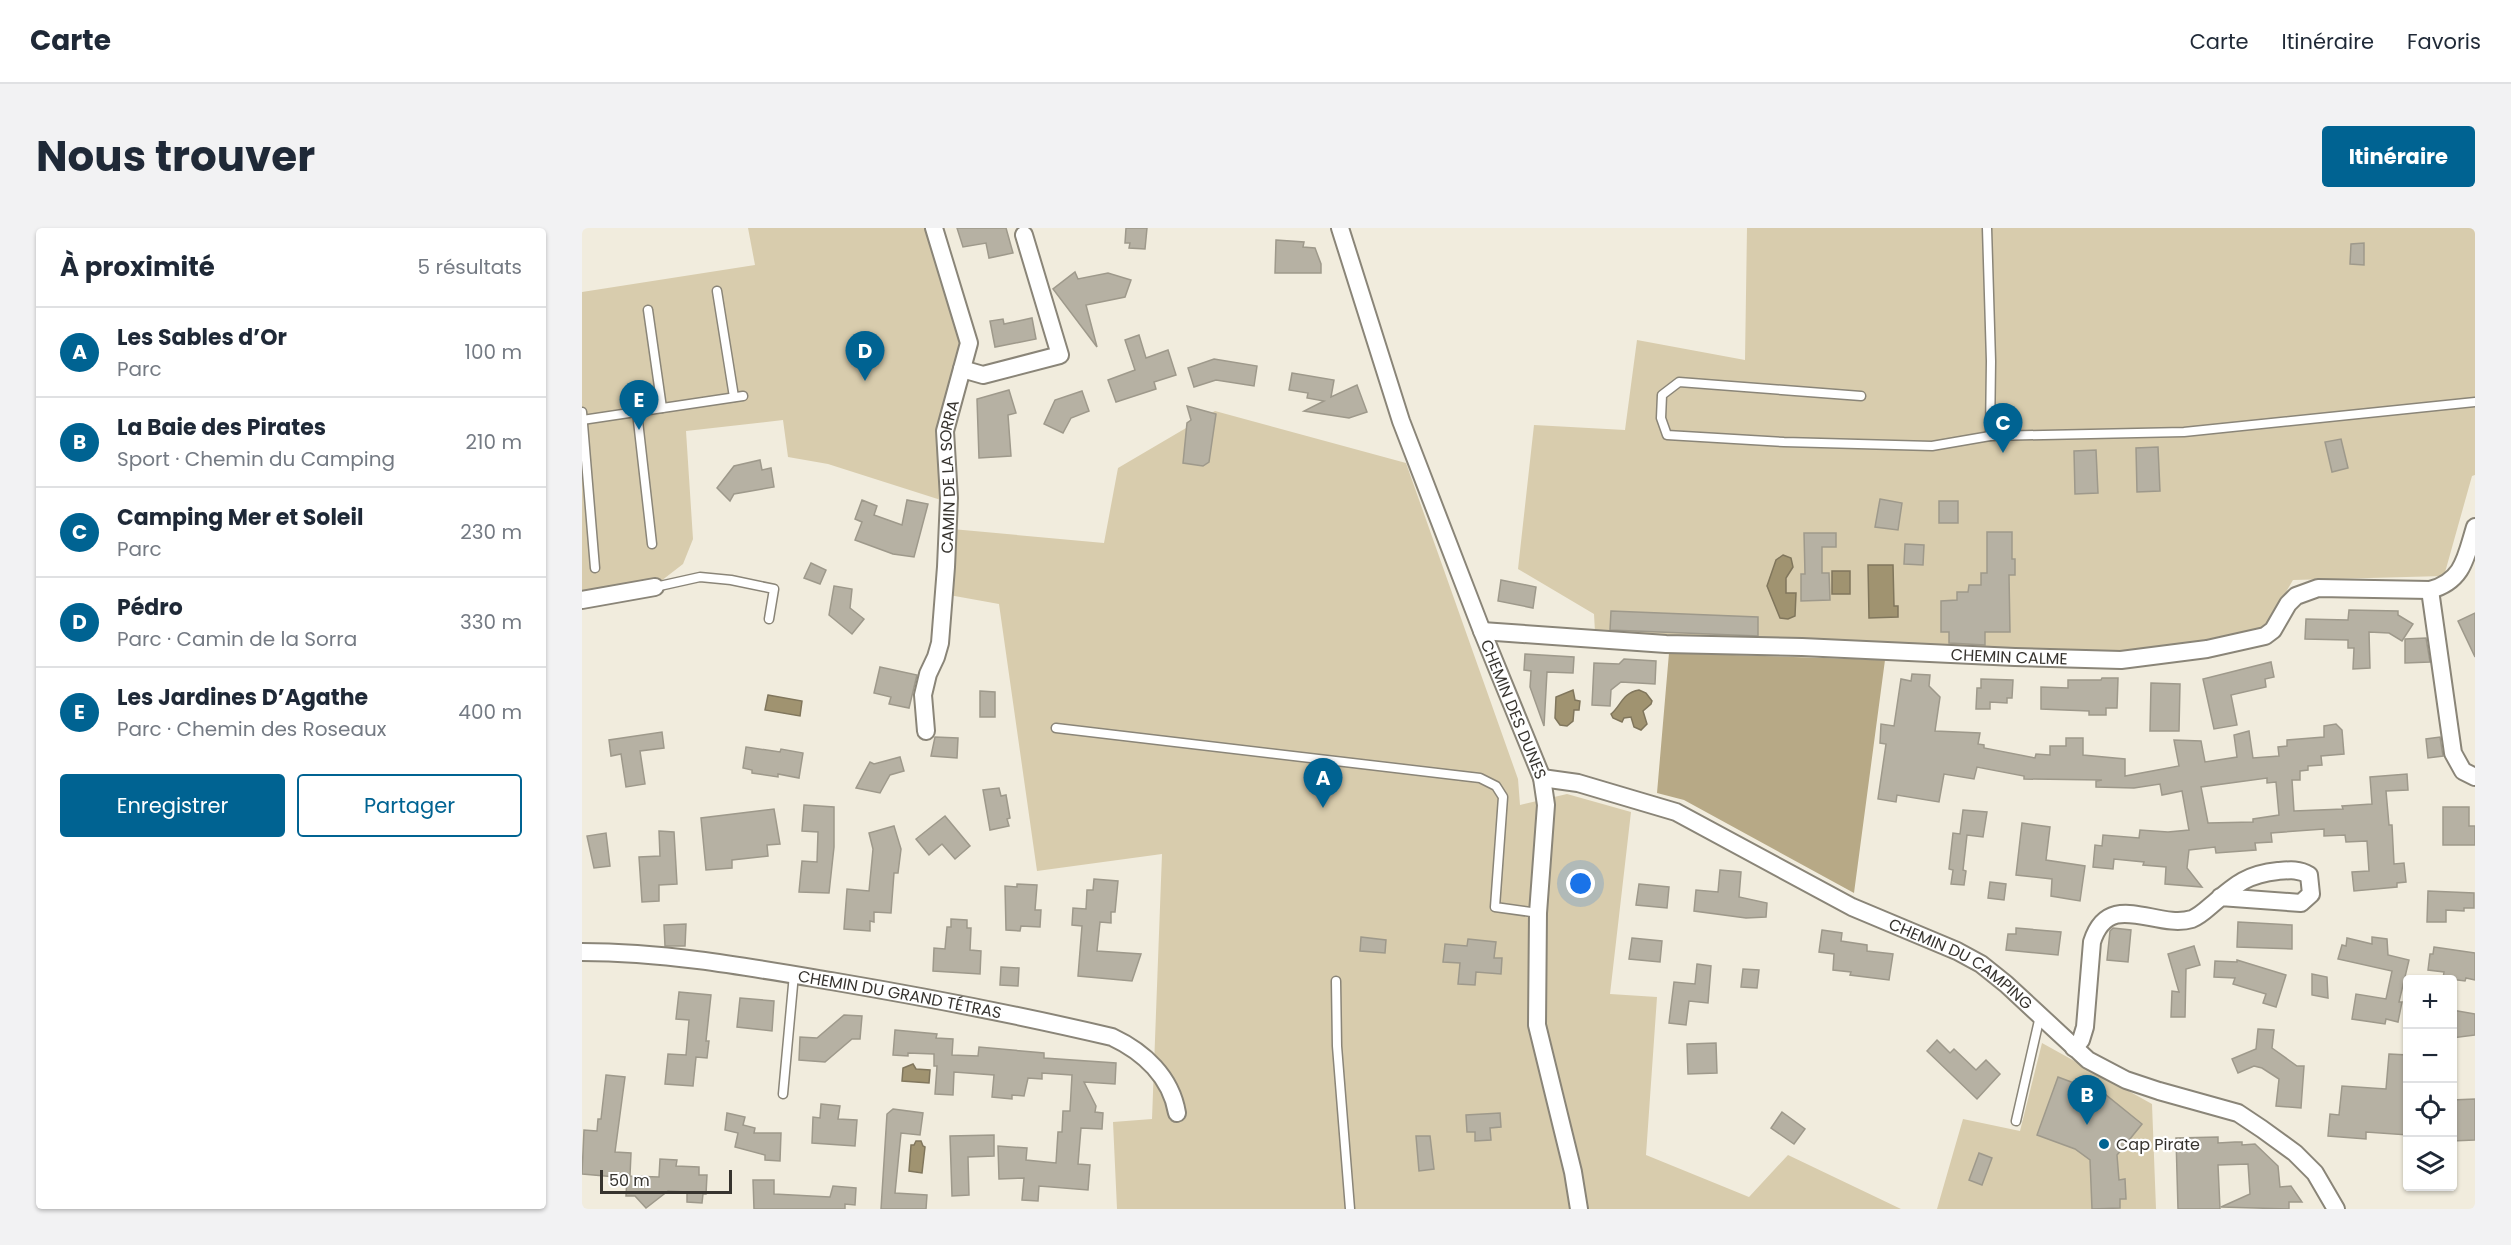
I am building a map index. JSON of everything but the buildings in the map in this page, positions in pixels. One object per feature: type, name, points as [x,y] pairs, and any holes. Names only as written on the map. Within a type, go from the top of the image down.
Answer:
[{"type":"street","name":"CAMIN DE LA SORRA","points":[[926,731],[923,695],[940,643],[946,567],[949,498],[945,431],[969,343],[934,228]]},
{"type":"street","name":"CHEMIN DES DUNES","points":[[1340,228],[1401,421],[1482,631],[1542,778],[1546,805],[1538,913],[1537,1025],[1573,1172],[1579,1209]]},
{"type":"street","points":[[962,369],[983,375],[1060,355],[1023,232]]},
{"type":"street","points":[[2475,527],[2461,570],[2447,583],[2430,590],[2454,753],[2463,771],[2475,777]]},
{"type":"street","points":[[582,600],[655,587]]},
{"type":"street","name":"CHEMIN CALME","points":[[1482,631],[1666,644],[2121,660],[2207,649],[2265,636],[2278,623],[2288,604],[2306,590],[2318,588],[2430,590]]},
{"type":"street","name":"CHEMIN DU CAMPING","points":[[1542,778],[1578,783],[1676,812],[1852,907],[1935,940],[1981,964],[2088,1060],[2126,1080],[2238,1113],[2295,1153],[2314,1173],[2337,1209]]},
{"type":"street","points":[[2074,1048],[2081,1040],[2085,1027],[2092,942],[2097,928],[2106,918],[2118,914],[2184,921],[2197,917],[2220,897],[2242,880],[2257,873],[2290,870],[2302,871],[2309,875],[2311,894],[2301,903],[2220,897]]},
{"type":"street","name":"CHEMIN DU GRAND TÉTRAS","points":[[582,952],[636,953],[735,964],[954,1002],[1112,1037],[1132,1046],[1163,1076],[1174,1098],[1177,1113]]},
{"type":"lane","points":[[1987,228],[1991,361],[1990,436]]},
{"type":"lane","points":[[595,568],[582,417],[636,412],[739,397],[717,291]]},
{"type":"lane","points":[[648,310],[662,408]]},
{"type":"lane","points":[[1861,396],[1679,382],[1662,395],[1661,418],[1667,435],[1784,442],[1932,446],[1990,436],[2184,432],[2475,402]]},
{"type":"lane","points":[[636,412],[652,544]]},
{"type":"lane","points":[[655,587],[700,577],[731,580],[774,589],[769,619]]},
{"type":"lane","points":[[1056,728],[1480,778],[1496,786],[1503,797],[1496,907],[1538,913]]},
{"type":"lane","points":[[783,1094],[794,974]]},
{"type":"lane","points":[[1336,981],[1337,1046],[1350,1209]]},
{"type":"lane","points":[[2016,1121],[2040,1015]]},
{"type":"shaded area","points":[[748,228],[930,228],[965,342],[937,429],[941,444],[944,501],[828,464],[788,457],[783,420],[686,431],[693,539],[683,564],[661,581],[582,595],[582,292],[755,265]]},
{"type":"shaded area","points":[[1747,228],[2475,228],[2475,475],[2472,476],[2444,576],[2293,580],[2265,628],[2134,653],[1595,632],[1594,614],[1518,569],[1534,425],[1625,430],[1637,340],[1745,360]]},
{"type":"shaded area","points":[[1215,411],[1406,463],[1518,779],[1520,805],[1567,794],[1631,812],[1610,994],[1657,997],[1646,1155],[1749,1197],[1788,1155],[1901,1209],[1117,1209],[1113,1122],[1152,1119],[1162,854],[1037,871],[999,604],[949,595],[952,529],[1104,543],[1118,468]]},
{"type":"shaded area","points":[[1783,555],[1791,558],[1793,567],[1786,578],[1786,593],[1796,593],[1795,616],[1788,619],[1780,618],[1767,586],[1776,560]]},
{"type":"shaded area","points":[[1868,565],[1893,565],[1894,606],[1898,606],[1898,617],[1869,618]]},
{"type":"shaded area","points":[[1832,571],[1850,571],[1850,594],[1832,594]]},
{"type":"shaded area","points":[[1669,653],[1885,660],[1854,893],[1684,800],[1657,793]]},
{"type":"shaded area","points":[[1573,690],[1575,700],[1580,701],[1579,710],[1574,710],[1573,721],[1567,726],[1560,725],[1555,718],[1556,697]]},
{"type":"shaded area","points":[[1639,690],[1646,693],[1652,701],[1643,711],[1647,724],[1641,730],[1634,727],[1631,717],[1624,718],[1622,722],[1613,718],[1611,714],[1625,697]]},
{"type":"shaded area","points":[[768,695],[802,701],[800,716],[765,710]]},
{"type":"shaded area","points":[[2042,1043],[2152,1104],[2156,1209],[1937,1209],[1963,1119],[2020,1131]]},
{"type":"shaded area","points":[[913,1064],[916,1069],[930,1070],[929,1083],[902,1081],[903,1068]]},
{"type":"shaded area","points":[[916,1141],[921,1141],[925,1147],[922,1173],[909,1171],[911,1145],[914,1145]]},
{"type":"place","name":"Pédro","points":[[865,381]]},
{"type":"place","name":"Les Jardines D’Agathe","points":[[639,430]]},
{"type":"place","name":"Camping Mer et Soleil","points":[[2003,453]]},
{"type":"place","name":"Les Sables d’Or","points":[[1323,808]]},
{"type":"place","name":"La Baie des Pirates","points":[[2087,1125]]},
{"type":"place","name":"Cap Pirate","points":[[2104,1144]]}]
